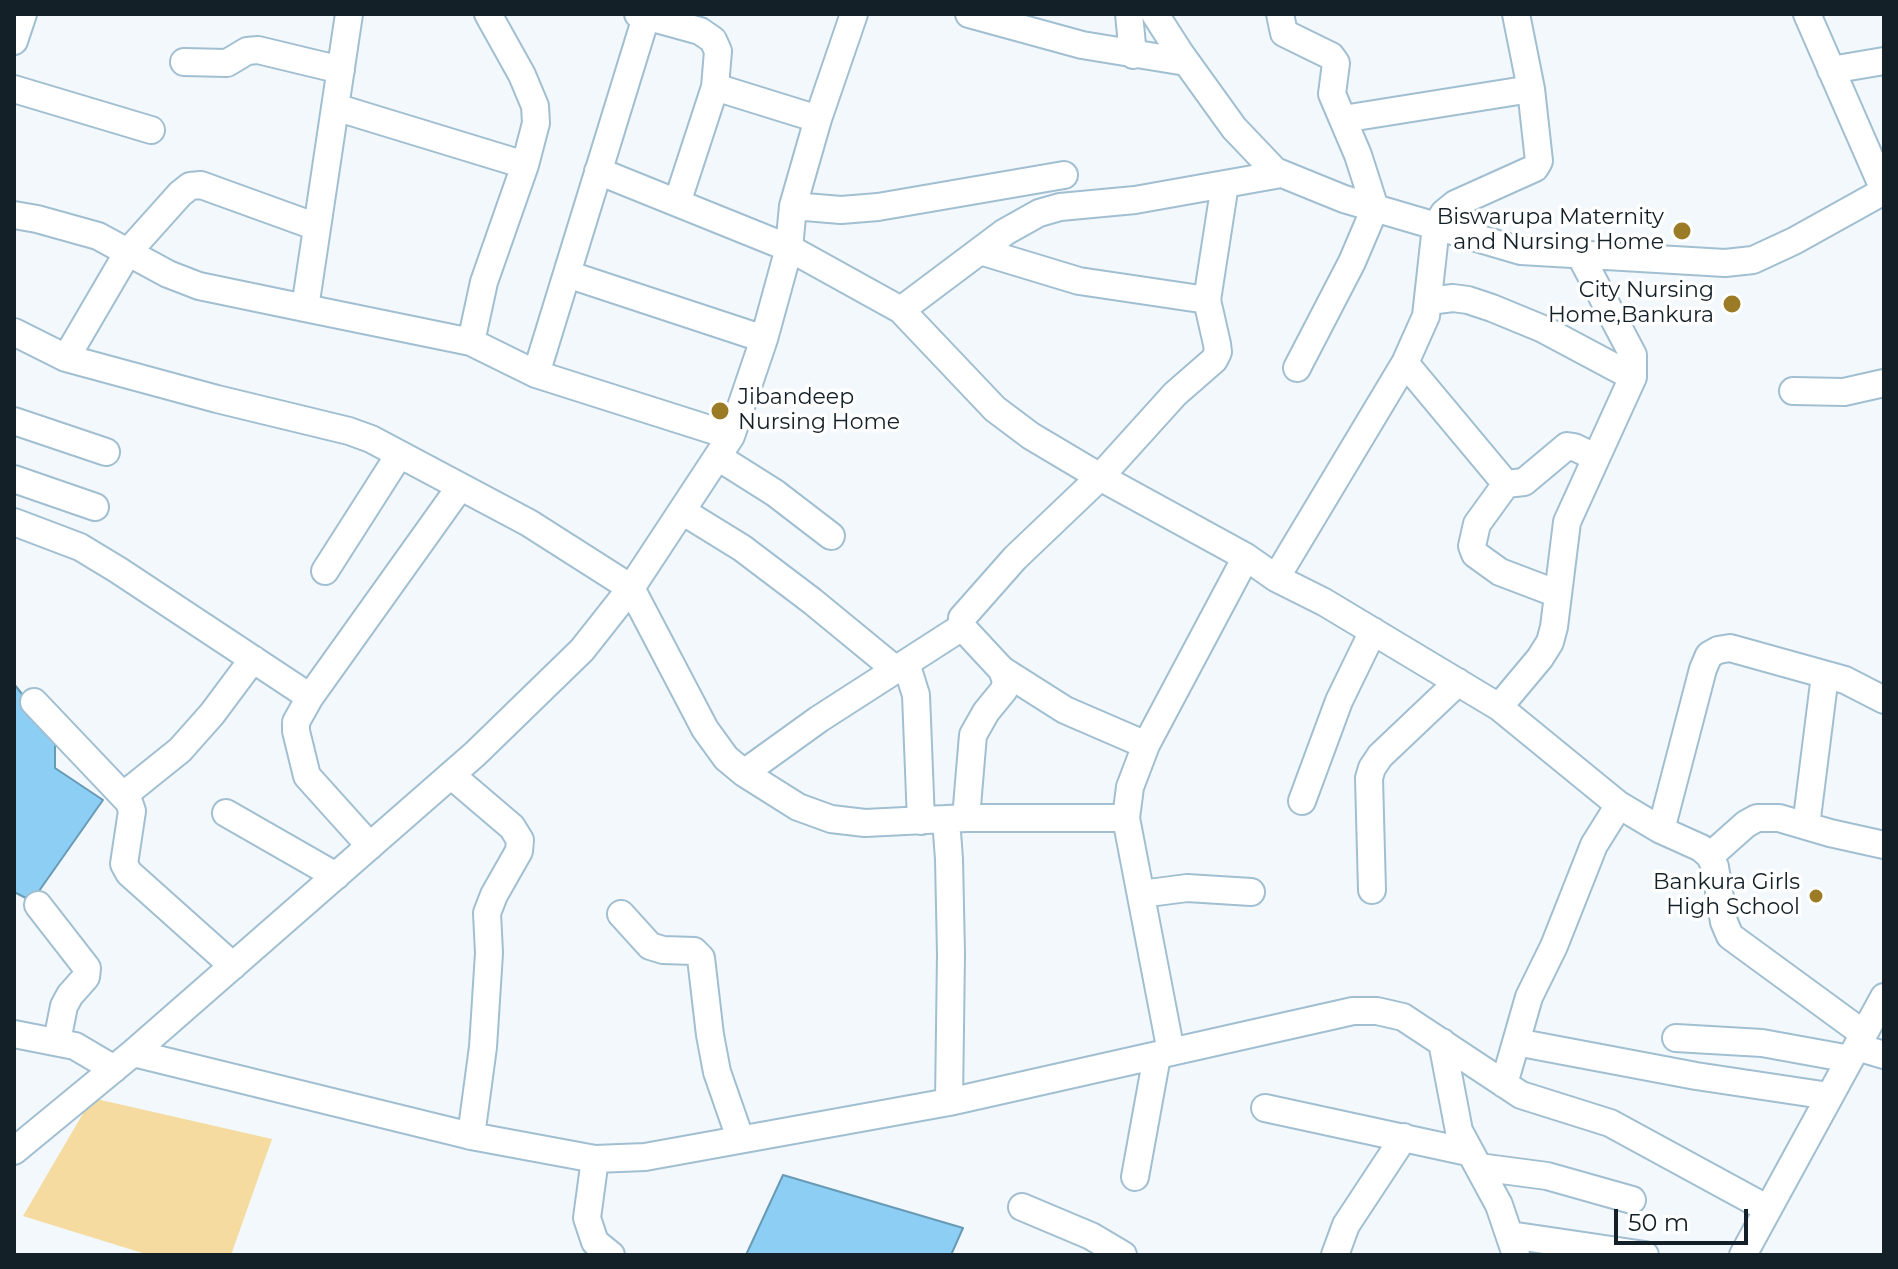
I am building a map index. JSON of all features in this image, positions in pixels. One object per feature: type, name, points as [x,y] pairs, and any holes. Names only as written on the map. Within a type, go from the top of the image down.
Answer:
[{"type":"street","points":[[14,41],[23,14]]},
{"type":"street","points":[[305,308],[349,14]]},
{"type":"street","points":[[471,342],[484,282],[525,165],[536,123],[535,106],[488,14]]},
{"type":"street","points":[[14,1151],[124,1061],[451,775],[582,650],[631,588],[725,447],[764,339],[789,248],[793,206],[818,119],[854,14]]},
{"type":"street","points":[[969,14],[1082,45],[1186,62]]},
{"type":"street","points":[[1129,14],[1133,55]]},
{"type":"street","points":[[1155,14],[1234,128],[1261,158],[1281,174],[1375,208],[1521,251],[1725,263],[1753,260],[1794,241],[1884,190],[1807,14]]},
{"type":"street","points":[[1280,14],[1284,33],[1331,56],[1336,63],[1332,94],[1358,155],[1375,208],[1352,262],[1297,368]]},
{"type":"street","points":[[1276,578],[1405,363],[1426,316],[1436,226],[1444,213],[1455,204],[1535,168],[1539,161],[1531,89],[1516,14]]},
{"type":"street","points":[[536,374],[611,136],[642,15],[700,31],[713,40],[718,51],[715,87],[677,203]]},
{"type":"street","points":[[184,62],[227,63],[247,51],[258,50],[341,70]]},
{"type":"street","points":[[1831,70],[1884,61]]},
{"type":"street","points":[[715,87],[818,119]]},
{"type":"street","points":[[14,89],[151,130]]},
{"type":"street","points":[[1343,119],[1531,89]]},
{"type":"street","points":[[335,107],[525,165]]},
{"type":"street","points":[[598,171],[789,248],[901,310],[995,409],[1031,436],[1246,557],[1276,578],[1324,602],[1499,707],[1619,805],[1661,830],[1701,848],[1710,856],[1715,867],[1724,922],[1730,936],[1857,1047]]},
{"type":"street","points":[[901,310],[1021,222],[1060,207],[1135,200],[1281,174]]},
{"type":"street","points":[[793,206],[841,210],[878,207],[1064,175]]},
{"type":"street","points":[[1146,745],[1065,710],[1002,670],[962,627],[962,618],[1005,569],[1100,477],[1175,394],[1214,360],[1218,352],[1207,300],[1225,184]]},
{"type":"street","points":[[66,358],[128,252],[190,186],[201,185],[317,227]]},
{"type":"street","points":[[15,220],[98,236],[168,274],[199,286],[471,342],[536,374],[725,447],[775,493],[831,536]]},
{"type":"street","points":[[980,251],[1079,281],[1207,300]]},
{"type":"street","points":[[1499,707],[1550,642],[1567,522],[1633,377],[1635,366],[1633,355],[1580,255]]},
{"type":"street","points":[[567,274],[764,339]]},
{"type":"street","points":[[1429,301],[1453,298],[1492,308],[1543,329],[1633,377]]},
{"type":"street","points":[[14,332],[66,358],[371,439],[529,523],[631,588],[705,729],[726,758],[798,807],[831,819],[865,823],[944,819],[1126,818]]},
{"type":"street","points":[[1405,363],[1506,484]]},
{"type":"street","points":[[1793,391],[1844,392],[1884,383]]},
{"type":"street","points":[[14,421],[106,452]]},
{"type":"street","points":[[1558,594],[1500,572],[1475,554],[1472,546],[1477,524],[1506,484],[1524,482],[1567,446],[1595,457]]},
{"type":"street","points":[[325,571],[399,455]]},
{"type":"street","points":[[14,479],[95,507]]},
{"type":"street","points":[[370,846],[307,776],[296,731],[299,712],[460,487]]},
{"type":"street","points":[[682,511],[742,548],[901,666],[916,695],[944,819],[949,859],[949,1102]]},
{"type":"street","points":[[14,522],[80,547],[310,697]]},
{"type":"street","points":[[1135,1177],[1164,1054],[1141,894],[1126,818],[1130,787],[1146,745],[1246,557]]},
{"type":"street","points":[[744,773],[819,719],[962,627]]},
{"type":"street","points":[[1302,801],[1339,701],[1373,631]]},
{"type":"street","points":[[1661,830],[1709,655],[1730,648],[1845,680],[1884,700]]},
{"type":"street","points":[[124,795],[180,750],[212,714],[253,659]]},
{"type":"street","points":[[944,819],[973,735],[1004,690],[1006,681],[1002,670]]},
{"type":"street","points":[[1806,826],[1825,675]]},
{"type":"street","points":[[1372,890],[1369,778],[1372,768],[1380,756],[1458,682]]},
{"type":"street","points":[[34,702],[124,795],[132,811],[124,864],[129,873],[233,966]]},
{"type":"street","points":[[451,775],[512,827],[520,840],[513,865],[494,895],[487,913],[489,953],[483,1047],[471,1136]]},
{"type":"street","points":[[1504,1084],[1529,997],[1554,946],[1594,845],[1619,805]]},
{"type":"street","points":[[226,813],[336,876]]},
{"type":"street","points":[[1710,856],[1757,818],[1779,818],[1884,845]]},
{"type":"street","points":[[1141,894],[1187,888],[1251,892]]},
{"type":"street","points":[[38,905],[87,968],[86,977],[64,1006],[57,1041]]},
{"type":"street","points":[[621,914],[650,946],[663,950],[694,951],[701,958],[717,1072],[740,1138]]},
{"type":"street","points":[[1743,1255],[1884,997]]},
{"type":"street","points":[[14,1034],[57,1041],[124,1061],[471,1136],[595,1159],[645,1157],[949,1102],[1353,1011],[1377,1011],[1403,1017],[1521,1095],[1610,1123],[1768,1209]]},
{"type":"street","points":[[1676,1038],[1857,1047],[1884,1055]]},
{"type":"street","points":[[1442,1042],[1459,1131],[1499,1205],[1513,1245],[1645,1255]]},
{"type":"street","points":[[1516,1042],[1696,1076],[1829,1096]]},
{"type":"street","points":[[1265,1108],[1404,1137],[1474,1160],[1547,1176],[1632,1200]]},
{"type":"street","points":[[1335,1255],[1346,1225],[1404,1137]]},
{"type":"street","points":[[595,1159],[587,1218],[595,1242],[611,1255]]},
{"type":"street","points":[[1022,1207],[1091,1236],[1123,1255]]},
{"type":"shaded area","points":[[92,1098],[272,1139],[231,1255],[149,1255],[23,1216]]},
{"type":"water","points":[[14,684],[55,735],[55,768],[103,800],[32,901],[14,892]]},
{"type":"water","points":[[783,1175],[963,1228],[951,1255],[746,1255]]},
{"type":"place","name":"Biswarupa Maternity and Nursing Home","points":[[1682,231]]},
{"type":"place","name":"City Nursing Home,Bankura","points":[[1732,304]]},
{"type":"place","name":"Jibandeep Nursing Home","points":[[720,411]]},
{"type":"place","name":"Bankura Girls High School","points":[[1816,896]]}]
